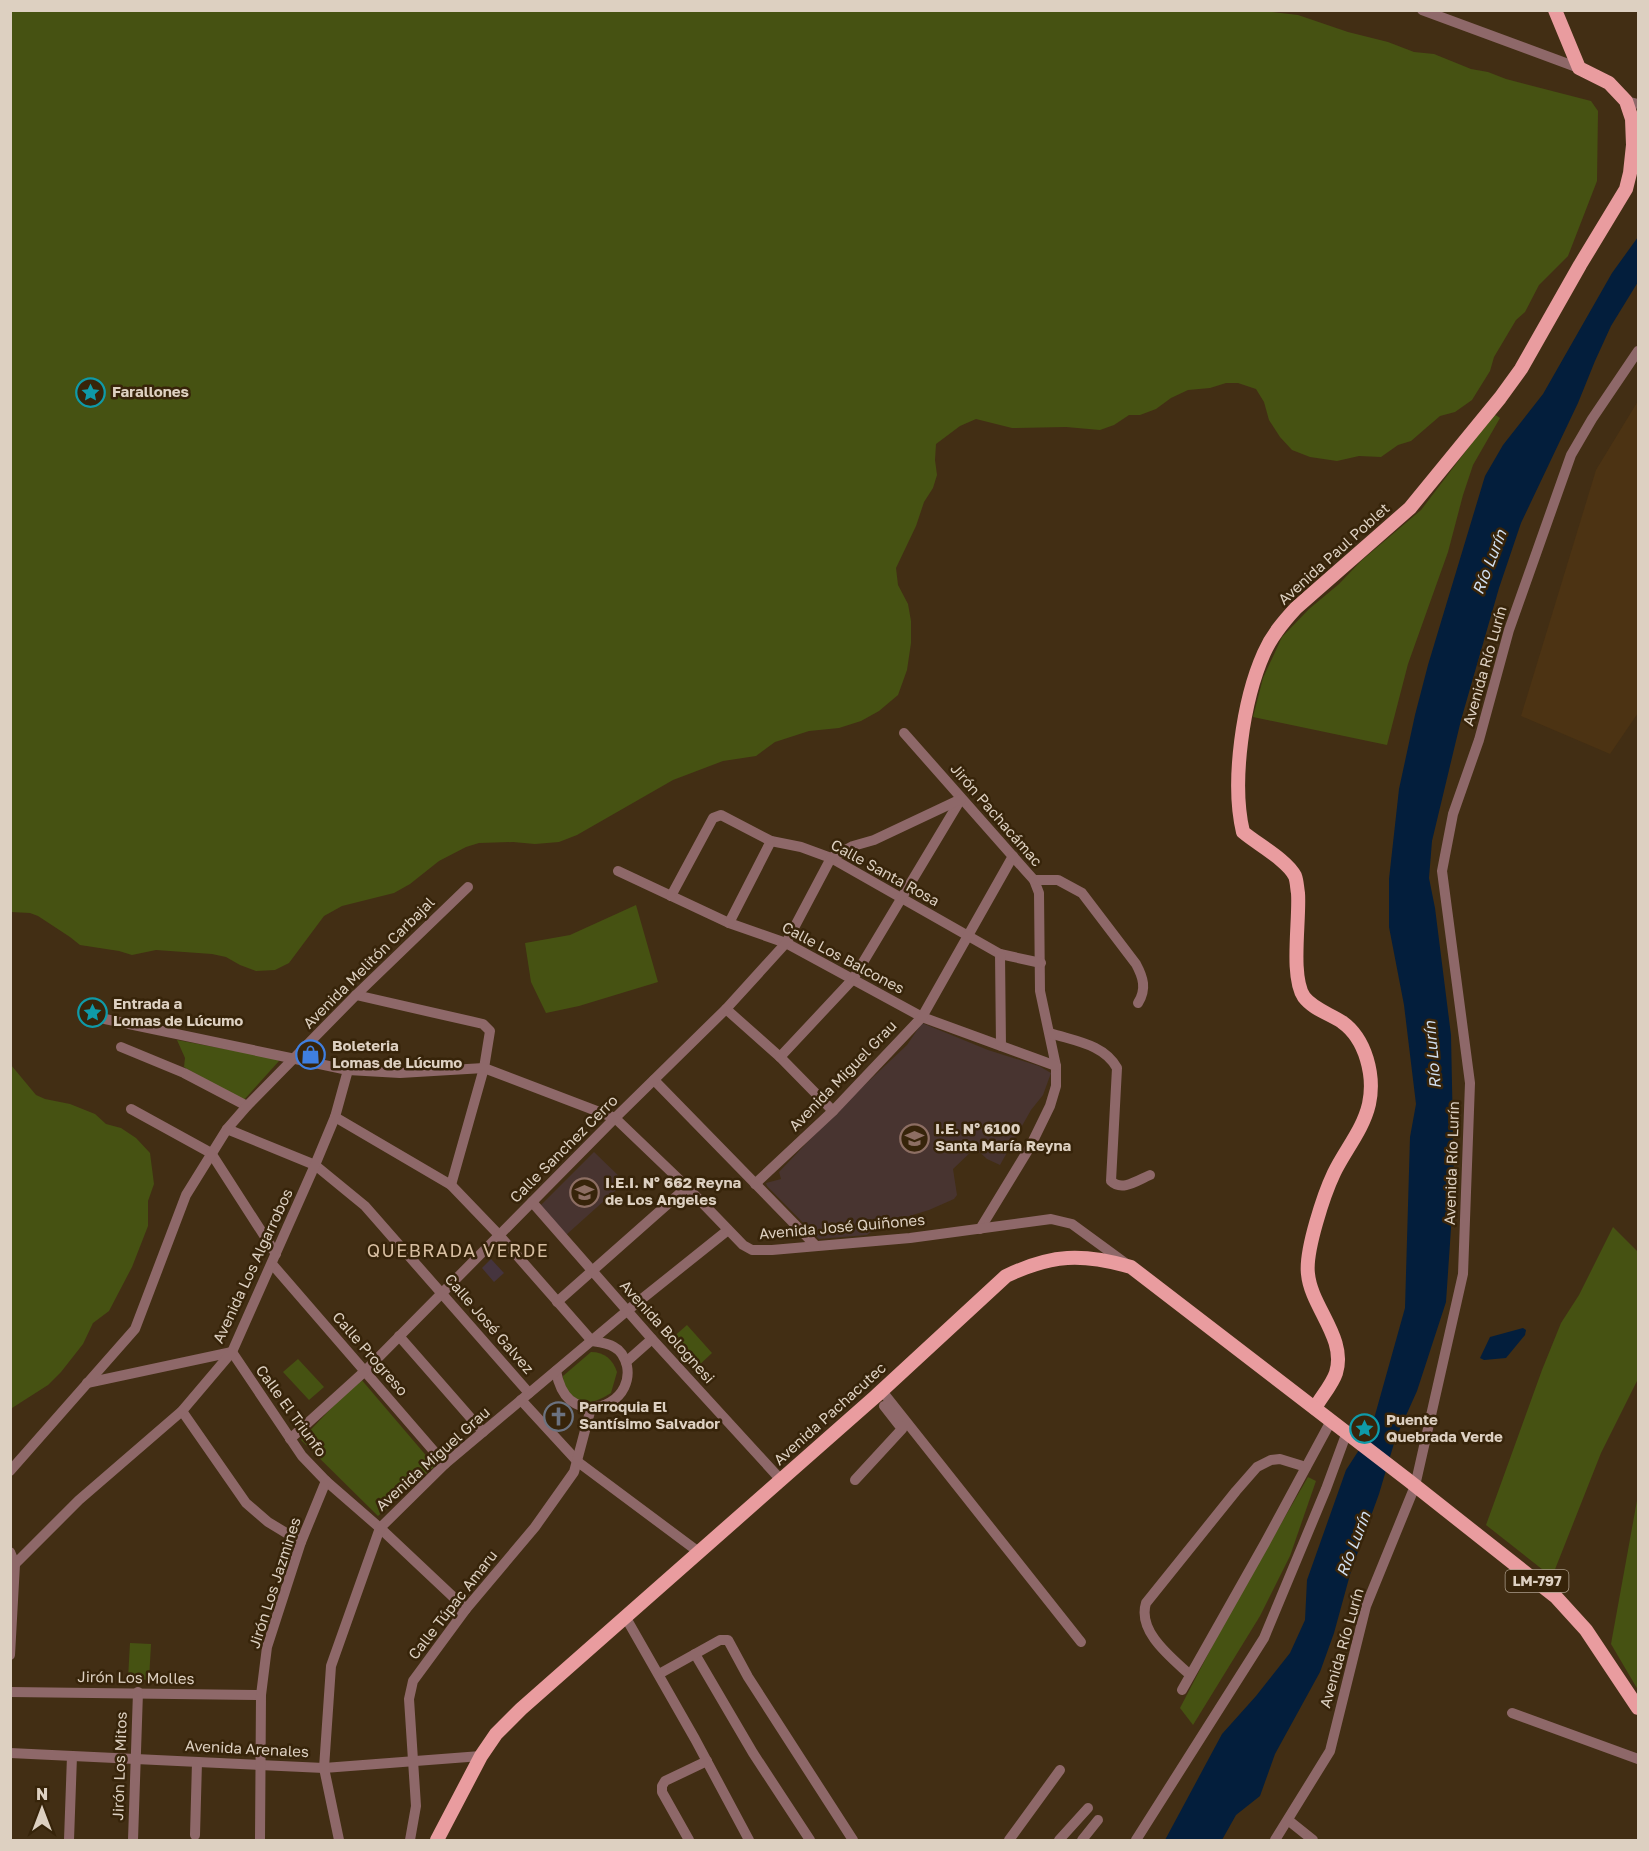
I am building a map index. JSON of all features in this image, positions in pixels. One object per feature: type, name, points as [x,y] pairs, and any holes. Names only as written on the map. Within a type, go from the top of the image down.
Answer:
[{"type":"main road","points":[[1555,10],[1579,68]]},
{"type":"main road","name":"Avenida Paul Poblet","points":[[1315,1408],[1336,1373],[1338,1356],[1330,1330],[1313,1295],[1308,1273],[1310,1250],[1333,1174],[1362,1125],[1369,1103],[1370,1074],[1364,1051],[1355,1033],[1304,997],[1298,976],[1296,877],[1286,864],[1243,832],[1238,813],[1237,792],[1250,691],[1265,652],[1279,626],[1296,608],[1410,508],[1500,398],[1521,369],[1626,189],[1633,145],[1632,103],[1610,83],[1579,68]]},
{"type":"main road","name":"Avenida Pachacutec","points":[[437,1840],[481,1756],[496,1734],[521,1709],[879,1394],[1006,1276],[1029,1265],[1078,1257],[1101,1258],[1131,1267],[1315,1408]]},
{"type":"main road","name":"LM-797","points":[[1315,1408],[1538,1582],[1563,1605],[1593,1640],[1638,1708]]},
{"type":"street","points":[[1422,10],[1579,68]]},
{"type":"street","name":"Avenida Río Lurín","points":[[1275,1840],[1330,1751],[1366,1606],[1412,1483],[1463,1274],[1470,1083],[1442,871],[1453,814],[1479,740],[1509,630],[1572,455],[1592,419],[1638,351]]},
{"type":"street","name":"Jirón Pachacámac","points":[[904,733],[1034,880],[1039,893],[1040,991],[1056,1066],[1056,1086],[1050,1106],[1029,1147],[980,1228]]},
{"type":"street","points":[[831,858],[962,799]]},
{"type":"street","points":[[780,1057],[853,979],[962,799]]},
{"type":"street","name":"Calle Santa Rosa","points":[[670,896],[713,818],[720,815],[771,841],[801,847],[831,858],[1000,954],[1041,963]]},
{"type":"street","points":[[729,923],[771,841]]},
{"type":"street","name":"Avenida Miguel Grau","points":[[755,1184],[833,1111],[922,1017],[1013,856]]},
{"type":"street","name":"Calle Sanchez Cerro","points":[[290,1439],[365,1371],[615,1118],[726,1010],[786,943],[831,858]]},
{"type":"street","name":"Calle Los Balcones","points":[[618,871],[729,923],[786,943],[922,1017],[1056,1066]]},
{"type":"street","points":[[1034,880],[1058,880],[1082,894],[1136,963],[1144,988],[1138,1003]]},
{"type":"street","name":"Avenida Melitón Carbajal","points":[[10,1471],[135,1329],[186,1195],[227,1130],[247,1106],[356,995],[468,887]]},
{"type":"street","points":[[1000,954],[1001,1046]]},
{"type":"street","points":[[356,995],[483,1024],[490,1031],[484,1068],[451,1185]]},
{"type":"street","points":[[726,1010],[780,1057],[833,1111]]},
{"type":"street","name":"Avenida José Quiñones","points":[[105,1019],[348,1070],[400,1072],[484,1068],[615,1118],[743,1245],[752,1250],[910,1238],[1051,1219],[1063,1221],[1082,1231],[1131,1267]]},
{"type":"street","points":[[1050,1033],[1096,1047],[1112,1059],[1117,1068],[1111,1181],[1114,1185],[1120,1186],[1131,1184],[1150,1175]]},
{"type":"street","points":[[121,1047],[184,1073],[247,1106]]},
{"type":"street","name":"Avenida Los Algarrobos","points":[[13,1567],[79,1500],[182,1411],[232,1352],[335,1117],[348,1070]]},
{"type":"street","points":[[654,1080],[816,1246]]},
{"type":"street","name":"Calle Progreso","points":[[131,1109],[211,1153],[274,1259],[365,1371],[445,1464]]},
{"type":"street","points":[[335,1117],[451,1185],[592,1341],[614,1347],[621,1352],[628,1373],[621,1394],[613,1402],[603,1407],[591,1408],[580,1406],[570,1400],[562,1391],[556,1371]]},
{"type":"street","name":"Calle José Galvez","points":[[227,1130],[315,1165],[365,1206],[441,1293],[578,1462],[700,1553]]},
{"type":"street","points":[[557,1302],[687,1187]]},
{"type":"street","name":"Avenida Bolognesi","points":[[531,1202],[781,1480]]},
{"type":"street","name":"Avenida Miguel Grau","points":[[339,1840],[324,1768],[331,1666],[380,1528],[445,1464],[628,1310],[728,1230]]},
{"type":"street","points":[[399,1336],[483,1432]]},
{"type":"street","points":[[626,1362],[652,1339]]},
{"type":"street","points":[[86,1383],[232,1352]]},
{"type":"street","name":"Calle El Triunfo","points":[[232,1352],[302,1456],[326,1481],[466,1609]]},
{"type":"street","points":[[855,1480],[902,1429],[879,1394]]},
{"type":"street","points":[[879,1394],[1081,1642]]},
{"type":"street","name":"Calle Túpac Amaru","points":[[410,1840],[416,1806],[409,1699],[413,1681],[466,1609],[535,1527],[574,1472],[591,1408]]},
{"type":"street","points":[[182,1411],[246,1503],[268,1522],[301,1542]]},
{"type":"street","points":[[1182,1690],[1331,1420]]},
{"type":"street","points":[[1136,1840],[1264,1638],[1350,1435]]},
{"type":"street","points":[[1190,1675],[1165,1652],[1150,1633],[1144,1615],[1146,1603],[1257,1467],[1280,1459],[1306,1467]]},
{"type":"street","name":"Jirón Los Jazmines","points":[[260,1840],[261,1695],[267,1647],[301,1542],[326,1481]]},
{"type":"street","points":[[10,1552],[13,1567],[10,1655]]},
{"type":"street","points":[[626,1618],[750,1840]]},
{"type":"street","points":[[658,1674],[720,1640],[728,1640],[754,1687],[853,1840]]},
{"type":"street","points":[[695,1654],[753,1753],[810,1840]]},
{"type":"street","name":"Jirón Los Molles","points":[[10,1692],[261,1695]]},
{"type":"street","name":"Jirón Los Mitos","points":[[132,1840],[138,1692]]},
{"type":"street","points":[[1512,1713],[1638,1759]]},
{"type":"street","name":"Avenida Arenales","points":[[10,1753],[324,1768],[481,1756]]},
{"type":"street","points":[[69,1840],[72,1756]]},
{"type":"street","points":[[689,1840],[662,1792],[662,1786],[665,1781],[707,1761]]},
{"type":"street","points":[[195,1834],[197,1762]]},
{"type":"street","points":[[1009,1840],[1060,1770]]},
{"type":"street","points":[[1059,1840],[1088,1808]]},
{"type":"street","points":[[1082,1840],[1098,1820]]},
{"type":"street","points":[[1288,1820],[1313,1840]]},
{"type":"shaded area","points":[[1638,401],[1638,713],[1610,754],[1521,716],[1596,470]]},
{"type":"shaded area","name":"I.E. N° 6100 Santa María Reyna","points":[[922,1023],[988,1050],[1039,1066],[1051,1073],[1043,1095],[1031,1110],[1000,1165],[987,1159],[975,1148],[953,1169],[957,1195],[954,1199],[929,1210],[880,1225],[867,1235],[819,1239],[766,1183],[781,1179],[779,1172],[839,1109],[907,1045]]},
{"type":"shaded area","name":"I.E.I. N° 662 Reyna de Los Angeles","points":[[594,1152],[625,1182],[566,1235],[540,1206]]},
{"type":"shaded area","points":[[491,1259],[504,1273],[494,1282],[482,1268]]},
{"type":"green space","points":[[11,10],[1255,10],[1298,15],[1414,52],[1434,54],[1471,69],[1591,101],[1598,111],[1597,181],[1568,256],[1539,285],[1525,312],[1516,320],[1494,357],[1490,371],[1472,400],[1455,412],[1440,416],[1411,441],[1398,445],[1381,457],[1359,456],[1337,461],[1310,457],[1292,450],[1280,437],[1269,420],[1264,402],[1256,389],[1238,383],[1188,390],[1171,398],[1156,409],[1140,415],[1129,415],[1114,425],[1100,430],[1066,427],[1012,428],[976,419],[960,426],[936,444],[937,475],[933,488],[924,502],[916,526],[896,568],[898,585],[908,604],[911,643],[907,670],[898,695],[879,711],[861,721],[839,728],[809,731],[775,742],[756,756],[723,761],[673,780],[577,835],[559,842],[479,843],[466,847],[439,861],[410,884],[394,893],[342,906],[324,916],[289,963],[275,970],[256,971],[226,957],[212,954],[156,950],[132,955],[80,945],[38,916],[11,912]]},
{"type":"green space","points":[[1494,414],[1500,418],[1473,465],[1448,552],[1408,664],[1387,745],[1253,717],[1263,678],[1282,637],[1361,561],[1421,510]]},
{"type":"green space","points":[[636,905],[658,982],[579,1006],[546,1013],[531,982],[525,943],[570,935]]},
{"type":"green space","points":[[177,1040],[279,1061],[243,1101],[184,1067],[185,1058]]},
{"type":"green space","points":[[11,1065],[36,1095],[70,1104],[95,1114],[106,1124],[121,1128],[136,1138],[150,1153],[154,1184],[148,1201],[148,1226],[132,1267],[109,1311],[93,1323],[83,1344],[48,1385],[12,1408]]},
{"type":"green space","points":[[1613,1227],[1638,1252],[1638,1379],[1601,1453],[1552,1577],[1486,1525],[1561,1323],[1579,1295]]},
{"type":"green space","points":[[687,1325],[712,1353],[696,1368],[670,1340]]},
{"type":"green space","points":[[591,1352],[600,1353],[608,1358],[617,1372],[611,1393],[596,1401],[585,1402],[568,1392],[563,1376]]},
{"type":"green space","points":[[298,1359],[324,1387],[309,1400],[283,1372]]},
{"type":"green space","points":[[360,1378],[435,1466],[378,1516],[301,1440]]},
{"type":"green space","points":[[1308,1477],[1316,1481],[1290,1556],[1260,1616],[1193,1725],[1180,1708],[1230,1612]]},
{"type":"green space","points":[[1638,1495],[1638,1690],[1611,1644]]},
{"type":"green space","points":[[130,1643],[151,1644],[149,1680],[128,1679]]},
{"type":"water","name":"Río Lurín","points":[[1638,237],[1638,282],[1611,326],[1578,403],[1521,523],[1499,588],[1461,720],[1432,841],[1429,878],[1451,1035],[1454,1184],[1446,1302],[1417,1391],[1395,1440],[1320,1672],[1275,1754],[1260,1796],[1236,1815],[1222,1840],[1165,1840],[1222,1734],[1290,1653],[1305,1620],[1307,1580],[1346,1470],[1370,1433],[1405,1308],[1410,1137],[1416,1104],[1404,1005],[1389,927],[1389,879],[1399,789],[1415,715],[1485,476],[1503,445],[1543,394],[1612,273]]},
{"type":"water","points":[[1523,1328],[1526,1330],[1525,1335],[1506,1358],[1484,1360],[1480,1358],[1490,1337]]},
{"type":"place","name":"Farallones","points":[[91,392]]},
{"type":"place","name":"Entrada a Lomas de Lúcumo","points":[[92,1013]]},
{"type":"place","name":"Boleteria Lomas de Lúcumo","points":[[311,1055]]},
{"type":"place","name":"I.E. N° 6100 Santa María Reyna","points":[[914,1138]]},
{"type":"place","name":"I.E.I. N° 662 Reyna de Los Angeles","points":[[584,1192]]},
{"type":"place","name":"Parroquia El Santísimo Salvador","points":[[558,1416]]},
{"type":"place","name":"Puente Quebrada Verde","points":[[1365,1429]]},
{"type":"district","name":"QUEBRADA VERDE","points":[[458,1251]]}]
